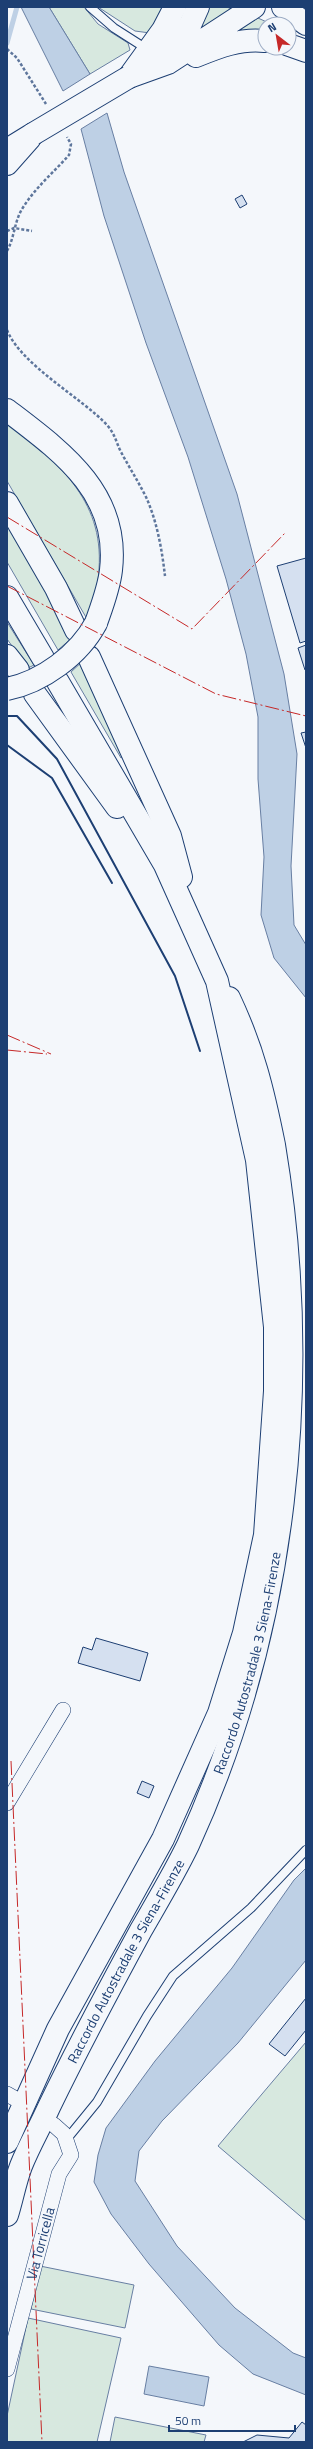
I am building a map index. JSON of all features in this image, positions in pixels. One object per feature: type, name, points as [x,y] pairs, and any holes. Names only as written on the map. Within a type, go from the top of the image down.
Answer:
[{"type":"main road","points":[[129,77],[163,30],[175,7]]},
{"type":"main road","points":[[7,150],[129,77],[179,38],[190,25],[198,7]]},
{"type":"main road","points":[[168,63],[254,7]]},
{"type":"main road","points":[[283,7],[306,24]]},
{"type":"main road","points":[[129,77],[168,63],[188,60],[219,46],[257,40]]},
{"type":"main road","points":[[7,142],[33,134]]},
{"type":"main road","points":[[7,164],[33,134]]},
{"type":"main road","points":[[7,410],[47,440],[79,471],[95,492],[105,513],[112,543],[111,571],[86,627],[80,646],[55,668],[25,684],[7,689]]},
{"type":"main road","points":[[7,503],[56,588],[86,627]]},
{"type":"main road","points":[[7,597],[43,658]]},
{"type":"main road","points":[[89,657],[170,836],[196,930]]},
{"type":"main road","name":"Raccordo Autostradale 3 Siena-Firenze","points":[[7,2142],[58,2029],[163,1839],[219,1713],[244,1632],[265,1535],[275,1391],[275,1328],[257,1160],[217,981],[196,930],[165,865],[58,682]]},
{"type":"main road","points":[[35,694],[118,809],[196,930]]},
{"type":"main road","name":"Raccordo Autostradale 3 Siena-Firenze","points":[[7,2215],[21,2167],[78,2046],[186,1848],[226,1756],[257,1653],[276,1570],[288,1494],[295,1387],[292,1256],[284,1191],[260,1075],[245,1032],[228,996],[217,981]]},
{"type":"street","points":[[7,1803],[63,1710]]},
{"type":"street","name":"Via Torricella","points":[[7,2369],[59,2174],[72,2155],[64,2134],[54,2125]]},
{"type":"lane","points":[[90,7],[109,24],[139,44]]},
{"type":"lane","points":[[66,2140],[97,2102],[147,2016],[173,1976],[251,1908],[306,1850]]},
{"type":"path","points":[[7,231],[14,228],[32,231]]},
{"type":"path","points":[[7,330],[27,356],[72,397],[107,425],[117,437],[119,448],[147,498],[161,546],[165,576]]},
{"type":"shaded area","points":[[49,7],[84,7],[98,24],[128,43],[130,50],[90,74]]},
{"type":"shaded area","points":[[98,7],[164,7],[150,33],[135,31]]},
{"type":"shaded area","points":[[204,7],[227,7],[231,9],[187,38]]},
{"type":"shaded area","points":[[257,18],[257,33],[226,34]]},
{"type":"shaded area","points":[[7,421],[43,451],[59,467],[85,502],[94,522],[98,544],[99,569],[96,595],[87,619],[7,481]]},
{"type":"shaded area","points":[[7,514],[73,637],[58,650],[7,562]]},
{"type":"shaded area","points":[[7,622],[34,665],[28,668],[7,639]]},
{"type":"shaded area","points":[[84,660],[125,755],[121,758],[71,672]]},
{"type":"shaded area","points":[[306,2042],[306,2221],[218,2146]]},
{"type":"shaded area","points":[[40,2266],[134,2285],[125,2328],[31,2309]]},
{"type":"shaded area","points":[[28,2318],[121,2338],[97,2442],[7,2442],[7,2416]]},
{"type":"shaded area","points":[[115,2417],[206,2435],[204,2442],[110,2442]]},
{"type":"water","points":[[21,7],[49,7],[90,74],[63,91]]},
{"type":"water","points":[[107,113],[124,172],[237,494],[284,674],[297,754],[291,866],[294,925],[306,945],[306,998],[274,958],[261,915],[264,857],[258,779],[258,717],[246,654],[226,579],[188,457],[146,343],[104,216],[81,129]]},
{"type":"water","points":[[306,1868],[306,1960],[238,2043],[162,2121],[139,2151],[135,2181],[177,2246],[235,2308],[293,2353],[306,2358],[306,2395],[253,2374],[219,2345],[149,2264],[111,2214],[94,2182],[98,2155],[106,2128],[155,2061],[232,1968],[294,1880]]},
{"type":"water","points":[[149,2366],[209,2377],[204,2406],[144,2394]]},
{"type":"building","points":[[242,195],[247,204],[240,208],[235,199]]},
{"type":"building","points":[[306,558],[306,641],[300,643],[277,566]]},
{"type":"building","points":[[306,645],[306,669],[305,670],[298,648]]},
{"type":"building","points":[[306,732],[306,748],[301,733]]},
{"type":"building","points":[[96,1638],[148,1653],[140,1681],[78,1663],[83,1647],[92,1650]]},
{"type":"building","points":[[142,1781],[154,1786],[149,1798],[137,1793]]},
{"type":"building","points":[[306,1998],[306,2030],[285,2056],[269,2044]]},
{"type":"building","points":[[302,2422],[306,2425],[306,2442],[243,2442],[257,2435],[289,2438]]},
{"type":"waterway","points":[[7,43],[17,7]]},
{"type":"wall","points":[[7,716],[17,716],[57,759],[175,976],[200,1051]]},
{"type":"wall","points":[[7,745],[52,778],[112,883]]},
{"type":"power","points":[[7,517],[192,629],[286,532]]},
{"type":"power","points":[[7,586],[216,694],[306,716]]},
{"type":"power","points":[[7,1035],[51,1054]]},
{"type":"power","points":[[7,1050],[47,1054]]},
{"type":"power","points":[[11,1761],[42,2442]]}]
